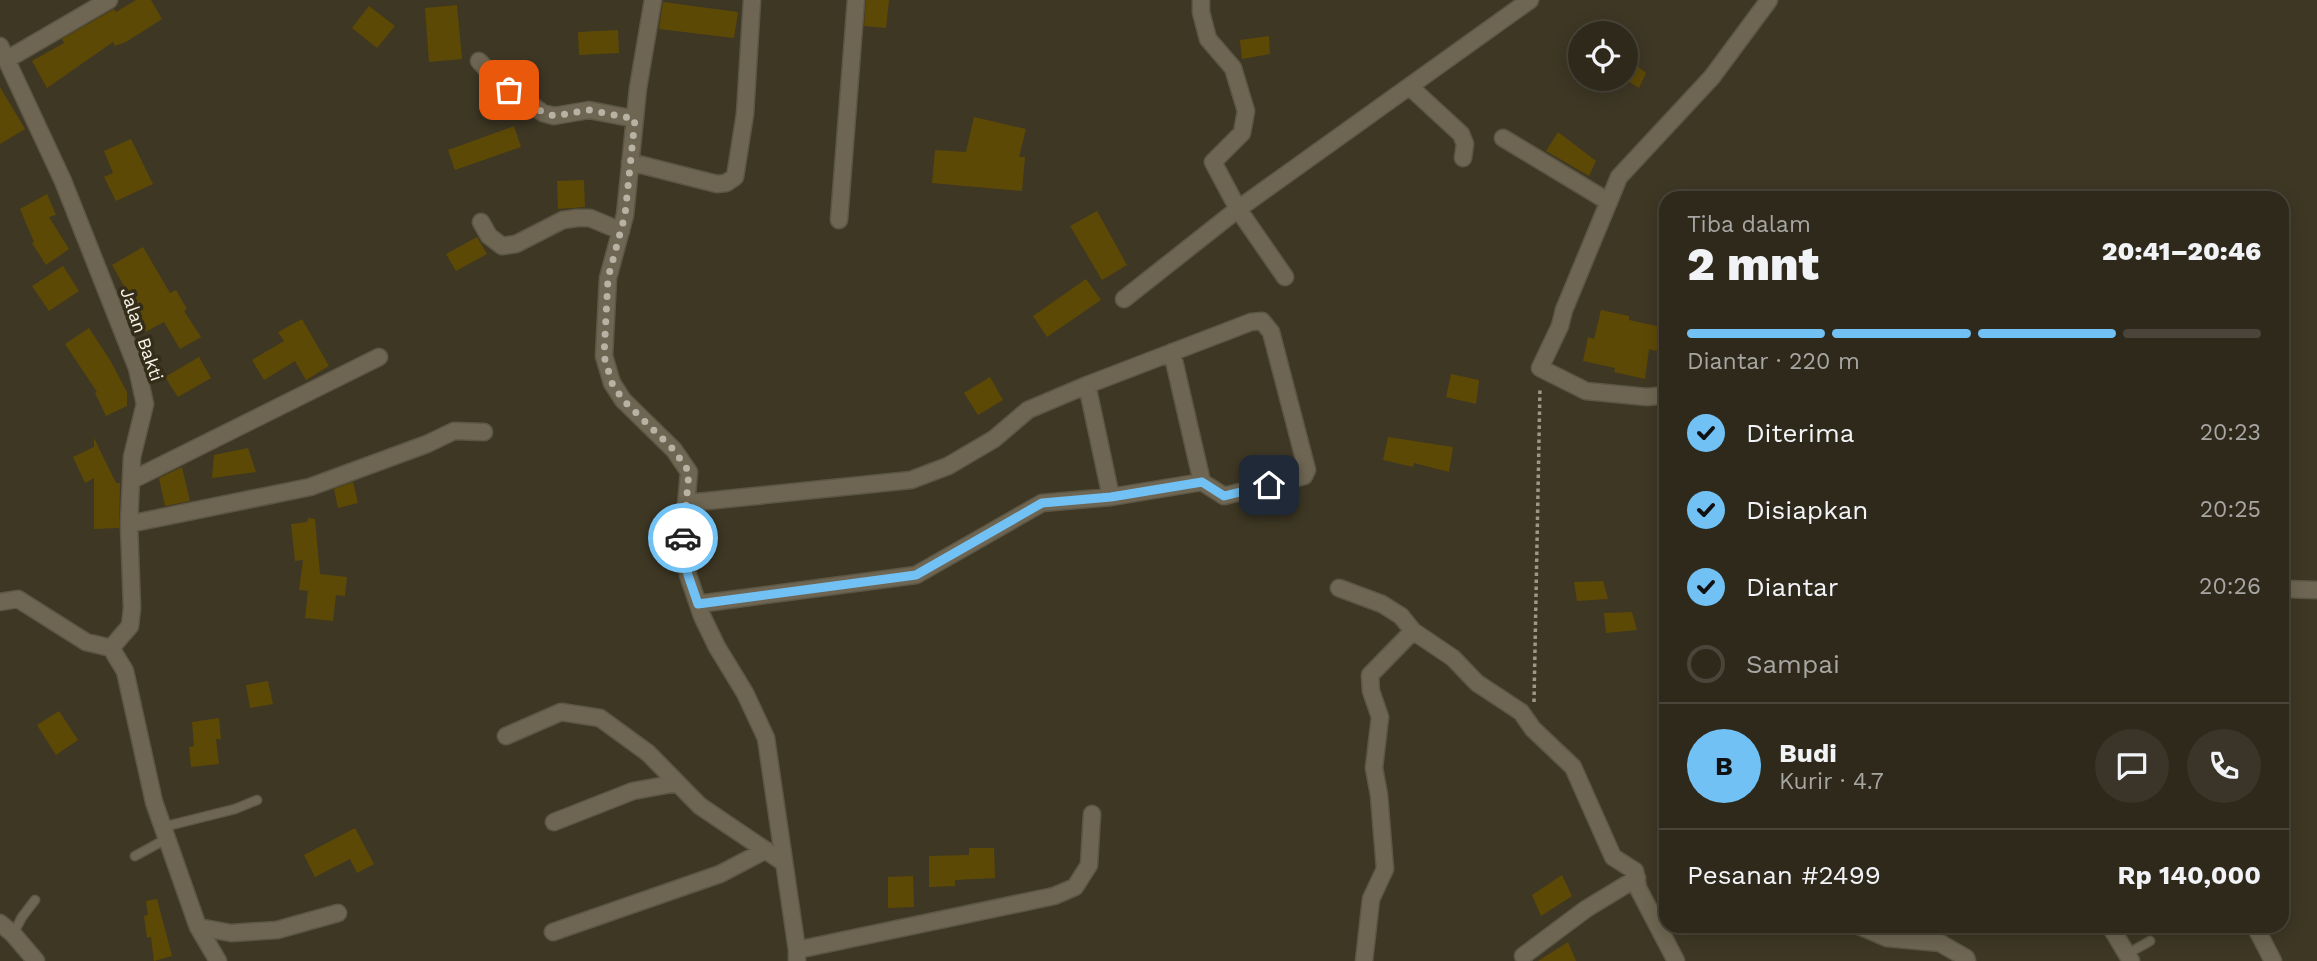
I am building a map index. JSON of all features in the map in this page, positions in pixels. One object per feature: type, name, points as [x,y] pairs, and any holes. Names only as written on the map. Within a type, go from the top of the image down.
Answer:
[{"type":"street","points":[[3,53],[109,0]]},
{"type":"street","points":[[653,0],[635,119],[625,215],[608,278],[604,356],[612,383],[623,400],[674,450],[689,472],[683,538],[688,575],[717,647],[745,693],[766,738],[797,955],[1054,896],[1075,887],[1089,865],[1092,814]]},
{"type":"street","points":[[630,162],[717,184],[726,183],[735,177],[745,114],[752,0]]},
{"type":"street","points":[[839,220],[856,0]]},
{"type":"street","points":[[1201,0],[1201,12],[1208,39],[1233,68],[1246,111],[1242,133],[1213,162],[1238,209],[1285,277]]},
{"type":"street","points":[[1124,299],[1238,209],[1530,0]]},
{"type":"street","points":[[1659,396],[1586,391],[1540,368],[1560,326],[1619,177],[1712,77],[1769,0]]},
{"type":"street","name":"Jalan Bakti","points":[[3,53],[63,180],[137,368],[145,404],[132,457],[129,524],[131,626],[111,648]]},
{"type":"street","points":[[479,61],[498,82],[543,113],[554,116],[589,110],[635,119]]},
{"type":"street","points":[[1410,87],[1461,134],[1465,144],[1463,158]]},
{"type":"street","points":[[1503,138],[1609,202]]},
{"type":"street","points":[[481,222],[489,236],[502,246],[516,244],[563,220],[577,218],[590,218],[621,230]]},
{"type":"street","points":[[687,503],[911,480],[948,466],[994,439],[1028,410],[1172,352],[1251,322],[1262,321],[1271,332],[1307,470],[1304,476],[1224,496],[1202,482],[1111,497],[1042,503],[916,575],[698,604]]},
{"type":"street","points":[[1172,352],[1202,482]]},
{"type":"street","points":[[132,480],[379,357]]},
{"type":"street","points":[[1087,386],[1111,497]]},
{"type":"street","points":[[129,524],[310,487],[427,444],[454,431],[484,432]]},
{"type":"street","points":[[1339,588],[1382,604],[1401,615],[1413,631],[1452,658],[1477,683],[1521,712],[1533,729],[1573,767],[1613,857],[1635,871],[1638,888],[1659,928]]},
{"type":"street","points":[[2289,589],[2317,590]]},
{"type":"street","points":[[0,602],[18,598],[86,642],[111,648],[125,671],[154,802],[198,927],[218,961]]},
{"type":"street","points":[[1364,961],[1371,899],[1385,869],[1374,768],[1380,717],[1371,691],[1370,675],[1413,631]]},
{"type":"street","points":[[506,736],[561,712],[600,718],[648,753],[700,806],[783,862]]},
{"type":"street","points":[[554,822],[633,791],[677,783]]},
{"type":"street","points":[[554,932],[720,874],[766,850]]},
{"type":"street","points":[[1523,956],[1586,909],[1637,878]]},
{"type":"street","points":[[198,927],[231,933],[277,930],[338,913]]},
{"type":"street","points":[[0,923],[36,961]]},
{"type":"street","points":[[1661,933],[1676,961]]},
{"type":"street","points":[[1875,933],[1887,938],[1940,943],[1967,961]]},
{"type":"street","points":[[2114,933],[2129,958]]},
{"type":"street","points":[[2259,933],[2273,961]]},
{"type":"lane","points":[[135,856],[165,832],[257,800]]},
{"type":"lane","points":[[13,934],[35,900]]},
{"type":"lane","points":[[2129,958],[2150,941]]},
{"type":"path","points":[[1533,729],[1540,368]]},
{"type":"building","points":[[136,0],[151,0],[162,19],[126,42],[115,46],[113,42],[47,88],[32,61],[64,43],[62,39],[114,9],[116,12]]},
{"type":"building","points":[[866,0],[889,0],[886,28],[864,26]]},
{"type":"building","points":[[663,2],[738,12],[734,38],[659,29]]},
{"type":"building","points":[[457,5],[462,59],[429,62],[425,8]]},
{"type":"building","points":[[369,6],[395,26],[377,48],[352,28]]},
{"type":"building","points":[[618,30],[619,53],[579,55],[578,32]]},
{"type":"building","points":[[1269,36],[1270,54],[1242,59],[1240,40]]},
{"type":"building","points":[[1638,67],[1646,73],[1638,87]]},
{"type":"building","points":[[0,87],[25,129],[0,144]]},
{"type":"building","points":[[974,117],[1026,129],[1019,157],[1025,157],[1022,191],[932,183],[935,150],[966,152]]},
{"type":"building","points":[[514,126],[521,147],[455,170],[448,150]]},
{"type":"building","points":[[1558,132],[1596,161],[1589,176],[1546,151]]},
{"type":"building","points":[[131,139],[153,184],[116,201],[104,177],[113,173],[104,151]]},
{"type":"building","points":[[584,180],[585,207],[558,209],[557,181]]},
{"type":"building","points":[[47,194],[56,215],[49,217],[69,249],[46,265],[32,243],[34,242],[20,209]]},
{"type":"building","points":[[1097,211],[1127,265],[1102,280],[1070,226]]},
{"type":"building","points":[[477,237],[487,254],[456,271],[446,254]]},
{"type":"building","points":[[143,247],[170,293],[176,290],[187,309],[184,311],[201,337],[180,349],[164,322],[145,332],[134,313],[138,310],[112,265]]},
{"type":"building","points":[[63,266],[79,291],[49,311],[32,286]]},
{"type":"building","points":[[1086,279],[1101,300],[1047,337],[1033,316]]},
{"type":"building","points":[[1601,310],[1659,326],[1659,352],[1649,349],[1645,379],[1614,372],[1615,368],[1583,361],[1588,337],[1594,339]]},
{"type":"building","points":[[302,319],[329,366],[306,380],[295,361],[264,380],[252,360],[284,341],[278,332]]},
{"type":"building","points":[[89,328],[127,392],[127,406],[106,416],[95,393],[97,392],[65,344]]},
{"type":"building","points":[[199,357],[211,378],[178,397],[165,377]]},
{"type":"building","points":[[1451,374],[1479,380],[1476,404],[1446,397]]},
{"type":"building","points":[[990,377],[1003,400],[978,415],[964,393]]},
{"type":"building","points":[[1388,437],[1453,447],[1449,472],[1414,463],[1413,467],[1383,460]]},
{"type":"building","points":[[94,438],[116,483],[120,483],[119,528],[94,529],[94,478],[85,483],[73,457],[94,447]]},
{"type":"building","points":[[248,448],[256,472],[212,478],[214,455]]},
{"type":"building","points":[[182,467],[190,501],[165,506],[159,478]]},
{"type":"building","points":[[353,482],[358,503],[338,508],[334,489]]},
{"type":"building","points":[[308,518],[315,519],[320,574],[347,577],[345,596],[336,595],[333,621],[305,618],[308,591],[299,590],[303,560],[295,561],[291,524],[307,522]]},
{"type":"building","points":[[1603,581],[1608,599],[1577,601],[1574,582]]},
{"type":"building","points":[[1632,612],[1637,630],[1606,633],[1604,613]]},
{"type":"building","points":[[268,681],[273,704],[250,708],[246,685]]},
{"type":"building","points":[[59,711],[78,740],[56,755],[37,725]]},
{"type":"building","points":[[219,718],[221,739],[216,739],[219,764],[191,767],[189,747],[194,746],[192,722]]},
{"type":"building","points":[[355,828],[374,864],[357,873],[350,859],[315,877],[304,855]]},
{"type":"building","points":[[969,848],[994,848],[995,878],[955,880],[955,886],[929,887],[929,856],[969,855]]},
{"type":"building","points":[[1562,875],[1572,896],[1541,916],[1532,895]]},
{"type":"building","points":[[913,876],[914,907],[888,908],[888,877]]},
{"type":"building","points":[[157,899],[172,956],[154,961],[151,937],[147,938],[144,916],[148,915],[146,901]]},
{"type":"building","points":[[1568,942],[1576,961],[1538,961]]},
{"type":"way so far","points":[[509,90],[536,109],[554,116],[589,110],[635,119],[625,215],[608,278],[604,356],[612,383],[623,400],[674,450],[689,472],[683,538]]},
{"type":"route","points":[[683,538],[688,575],[698,604],[916,575],[1042,503],[1111,497],[1202,482],[1224,496],[1269,485]]}]
